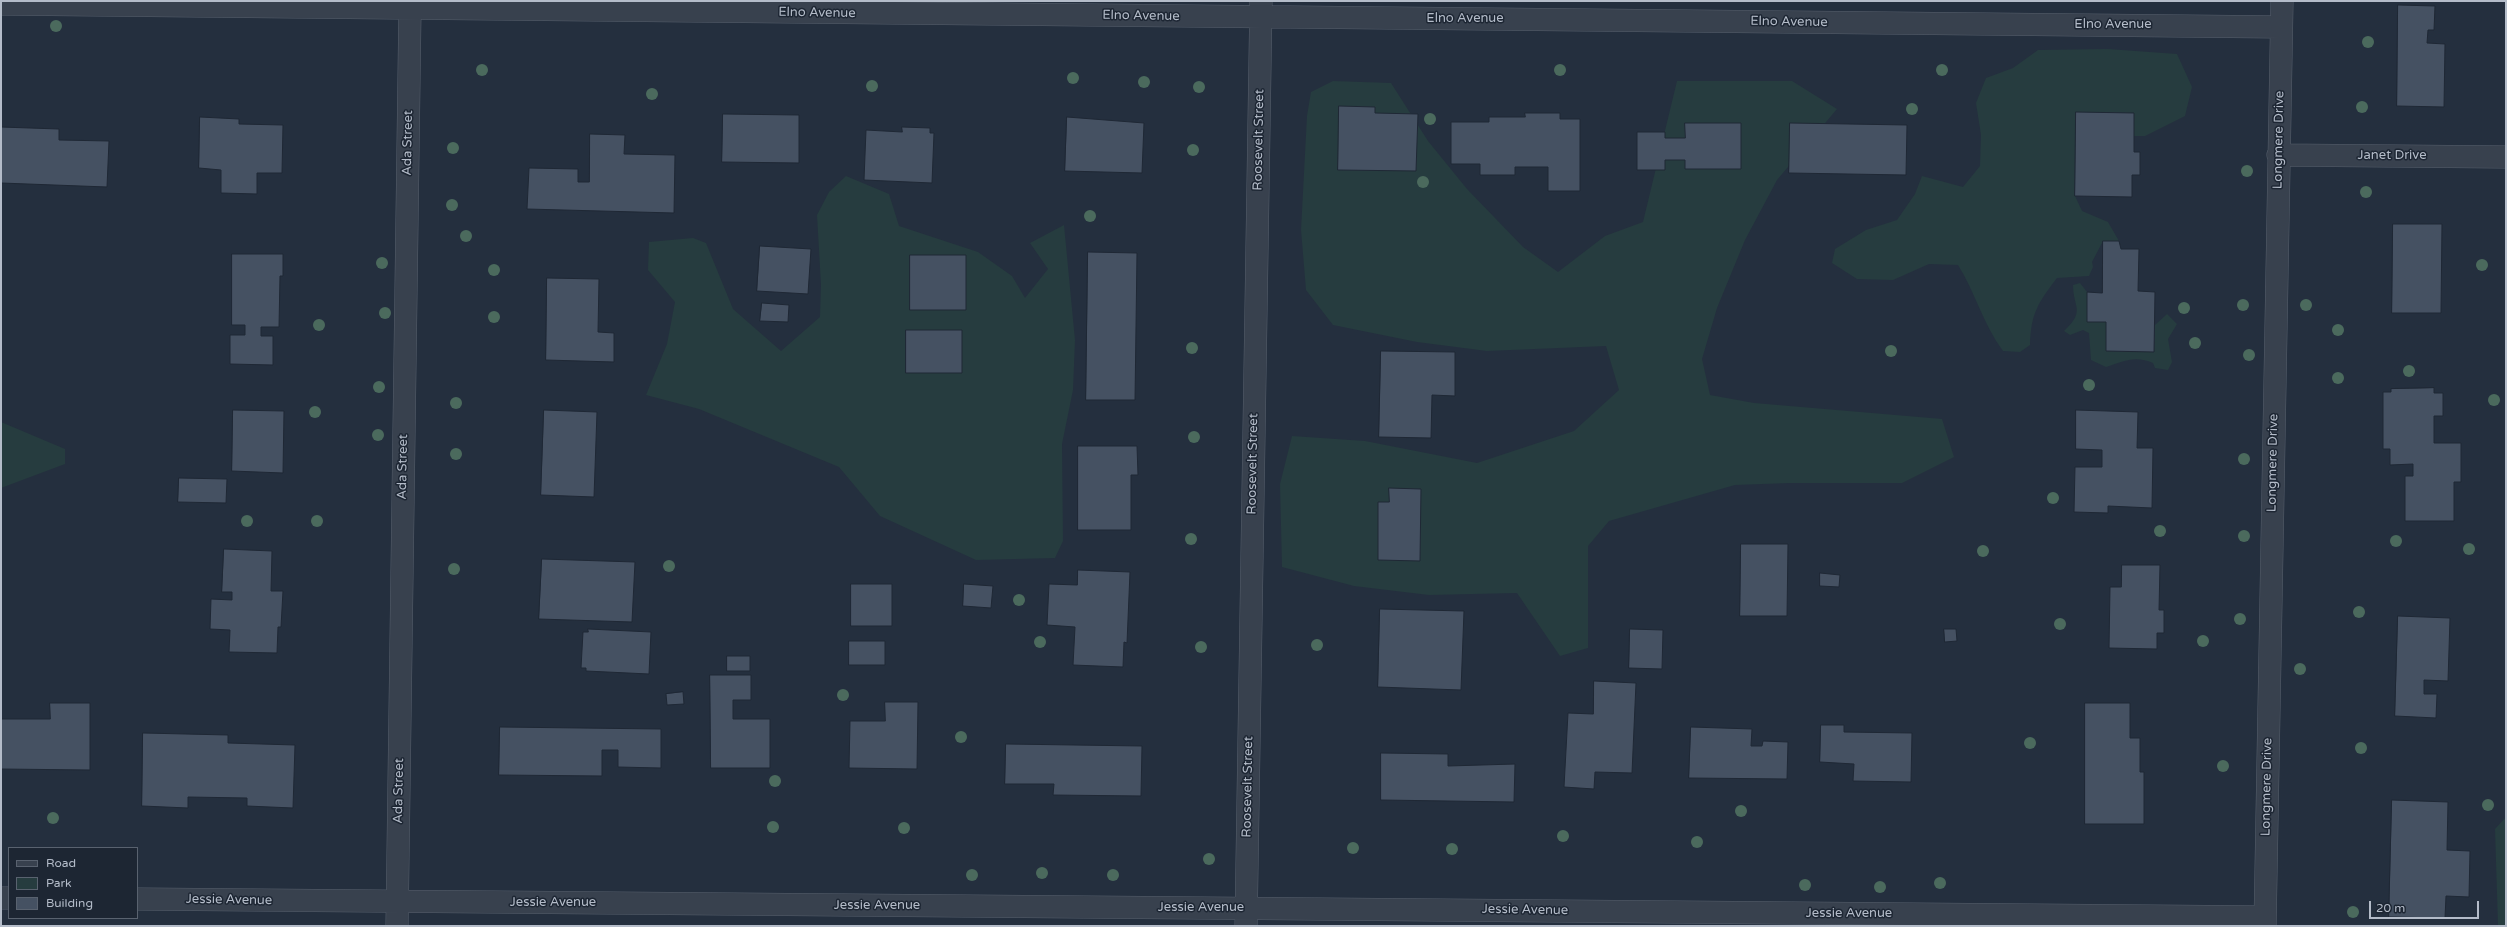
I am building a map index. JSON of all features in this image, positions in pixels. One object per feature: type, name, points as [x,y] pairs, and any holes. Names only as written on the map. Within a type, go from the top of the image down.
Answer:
[{"type":"street","name":"Longmere Drive","points":[[2265,921],[2282,1]]},
{"type":"street","name":"Elno Avenue","points":[[1,4],[410,8],[1261,9],[2281,27]]},
{"type":"street","name":"Ada Street","points":[[397,926],[410,8]]},
{"type":"street","name":"Roosevelt Street","points":[[1246,917],[1261,9]]},
{"type":"street","name":"Janet Drive","points":[[2278,155],[2506,157]]},
{"type":"street","name":"Jessie Avenue","points":[[138,899],[397,902],[1246,917],[2265,921]]},
{"type":"green space","points":[[2108,49],[2177,54],[2192,87],[2185,116],[2145,136],[2134,136],[2134,113],[2076,112],[2075,196],[2082,211],[2108,222],[2119,241],[2103,241],[2092,262],[2093,267],[2089,276],[2057,278],[2040,302],[2034,316],[2030,345],[2020,352],[2003,351],[1984,319],[1958,265],[1929,264],[1893,280],[1857,279],[1832,263],[1835,249],[1866,230],[1897,220],[1915,194],[1922,176],[1963,187],[1980,166],[1981,135],[1976,103],[1986,78],[2013,68],[2038,50]]},
{"type":"green space","points":[[1333,81],[1391,83],[1428,141],[1467,189],[1523,247],[1558,272],[1605,236],[1643,222],[1677,81],[1792,81],[1837,109],[1777,180],[1745,240],[1717,308],[1702,359],[1710,395],[1754,403],[1942,419],[1954,457],[1902,483],[1790,483],[1735,485],[1609,521],[1588,546],[1588,648],[1560,656],[1517,593],[1429,595],[1354,586],[1282,567],[1280,484],[1292,436],[1365,441],[1477,463],[1574,431],[1619,390],[1606,346],[1487,351],[1417,342],[1333,325],[1306,290],[1301,230],[1307,116],[1311,92]]},
{"type":"green space","points":[[846,176],[889,194],[899,226],[978,252],[1012,276],[1025,298],[1048,269],[1030,243],[1064,225],[1075,340],[1073,390],[1062,444],[1063,541],[1055,558],[976,560],[880,516],[839,467],[699,409],[646,395],[667,344],[675,302],[648,270],[649,242],[693,238],[706,243],[733,309],[781,351],[820,317],[821,285],[817,215],[829,192]]},
{"type":"green space","points":[[2080,283],[2087,292],[2087,322],[2106,322],[2106,351],[2154,352],[2155,325],[2167,314],[2177,324],[2168,339],[2172,362],[2168,370],[2155,368],[2153,363],[2141,359],[2130,360],[2106,367],[2091,360],[2089,333],[2083,330],[2070,335],[2064,331],[2071,324],[2077,313],[2073,285]]},
{"type":"green space","points":[[1,422],[65,449],[65,464],[1,488]]},
{"type":"green space","points":[[2506,817],[2506,926],[2498,926],[2495,829]]},
{"type":"building","points":[[2398,5],[2435,6],[2434,30],[2428,30],[2427,43],[2445,44],[2444,107],[2397,106]]},
{"type":"building","points":[[1339,106],[1375,107],[1375,113],[1418,114],[1416,171],[1338,170]]},
{"type":"building","points":[[2076,112],[2134,113],[2134,152],[2140,152],[2140,175],[2132,175],[2132,197],[2075,196]]},
{"type":"building","points":[[1525,113],[1560,113],[1560,119],[1580,119],[1580,191],[1548,191],[1548,167],[1515,167],[1515,175],[1480,175],[1480,164],[1451,164],[1451,122],[1489,122],[1489,117],[1525,117]]},
{"type":"building","points":[[723,114],[799,115],[799,163],[722,162]]},
{"type":"building","points":[[200,117],[239,119],[239,124],[283,125],[282,173],[257,173],[257,194],[221,193],[221,170],[199,168]]},
{"type":"building","points":[[1067,117],[1144,123],[1142,173],[1065,171]]},
{"type":"building","points":[[1685,123],[1741,123],[1741,169],[1685,169],[1685,160],[1665,160],[1665,170],[1637,170],[1637,132],[1665,132],[1665,138],[1685,138]]},
{"type":"building","points":[[1790,123],[1907,125],[1906,175],[1789,173]]},
{"type":"building","points":[[1,127],[59,129],[59,140],[109,141],[107,187],[1,183]]},
{"type":"building","points":[[902,127],[930,128],[930,133],[934,133],[932,183],[864,180],[866,130],[902,132]]},
{"type":"building","points":[[590,134],[625,135],[624,154],[675,155],[674,213],[527,209],[529,168],[578,169],[578,182],[589,182]]},
{"type":"building","points":[[2393,224],[2442,224],[2441,313],[2392,313]]},
{"type":"building","points":[[2103,241],[2119,241],[2121,249],[2139,249],[2138,291],[2155,292],[2154,352],[2106,351],[2106,322],[2087,322],[2087,292],[2102,293]]},
{"type":"building","points":[[760,246],[811,249],[808,294],[757,291]]},
{"type":"building","points":[[1088,252],[1137,253],[1135,400],[1086,400]]},
{"type":"building","points":[[232,254],[283,254],[283,276],[280,276],[279,327],[261,327],[261,336],[273,336],[273,365],[230,364],[230,335],[245,335],[245,325],[232,325]]},
{"type":"building","points":[[910,255],[966,255],[966,310],[910,310]]},
{"type":"building","points":[[547,278],[599,279],[598,332],[614,333],[614,362],[546,360]]},
{"type":"building","points":[[762,303],[789,305],[788,322],[760,321]]},
{"type":"building","points":[[906,330],[962,330],[962,373],[906,373]]},
{"type":"building","points":[[1381,351],[1455,352],[1455,396],[1432,395],[1431,438],[1379,437]]},
{"type":"building","points":[[2434,388],[2434,393],[2443,393],[2443,416],[2434,416],[2434,443],[2461,443],[2461,482],[2454,482],[2454,521],[2405,521],[2405,476],[2413,476],[2413,464],[2390,465],[2390,449],[2383,449],[2383,392],[2391,392],[2391,389]]},
{"type":"building","points":[[233,410],[284,411],[283,473],[232,471]]},
{"type":"building","points":[[544,410],[597,412],[594,497],[541,495]]},
{"type":"building","points":[[2076,410],[2138,412],[2137,448],[2153,448],[2152,508],[2108,506],[2108,513],[2074,512],[2075,467],[2102,467],[2102,450],[2076,449]]},
{"type":"building","points":[[1078,446],[1137,446],[1138,475],[1131,475],[1131,530],[1078,530]]},
{"type":"building","points":[[179,478],[227,479],[226,503],[178,502]]},
{"type":"building","points":[[1389,488],[1421,489],[1420,561],[1378,560],[1378,502],[1389,502]]},
{"type":"building","points":[[1741,544],[1788,544],[1787,616],[1740,616]]},
{"type":"building","points":[[224,549],[272,551],[271,591],[283,591],[281,627],[278,627],[277,653],[229,652],[230,630],[210,629],[211,599],[232,600],[232,592],[222,592]]},
{"type":"building","points":[[542,559],[635,562],[632,622],[539,619]]},
{"type":"building","points":[[2122,565],[2160,565],[2159,610],[2164,610],[2164,633],[2157,633],[2157,649],[2109,648],[2110,587],[2121,587]]},
{"type":"building","points":[[1078,570],[1130,572],[1127,643],[1124,642],[1123,667],[1073,665],[1075,627],[1047,625],[1049,584],[1077,585]]},
{"type":"building","points":[[1820,573],[1840,575],[1839,587],[1820,586]]},
{"type":"building","points":[[851,584],[892,584],[892,626],[851,626]]},
{"type":"building","points":[[964,584],[993,586],[991,608],[963,606]]},
{"type":"building","points":[[1380,609],[1464,611],[1461,690],[1378,687]]},
{"type":"building","points":[[2398,616],[2450,618],[2448,681],[2424,680],[2424,694],[2437,694],[2436,718],[2395,716]]},
{"type":"building","points":[[588,629],[651,632],[649,674],[586,671],[586,668],[581,668],[583,632],[588,632]]},
{"type":"building","points":[[1630,629],[1663,630],[1662,669],[1629,668]]},
{"type":"building","points":[[1944,629],[1956,629],[1957,641],[1945,642]]},
{"type":"building","points":[[849,641],[885,641],[885,665],[849,665]]},
{"type":"building","points":[[727,656],[750,656],[750,671],[727,671]]},
{"type":"building","points":[[710,675],[751,675],[751,700],[733,700],[733,719],[770,719],[770,768],[711,768]]},
{"type":"building","points":[[1594,681],[1636,683],[1632,773],[1595,772],[1594,789],[1564,787],[1568,713],[1593,714]]},
{"type":"building","points":[[683,692],[684,704],[667,705],[666,694]]},
{"type":"building","points":[[885,702],[918,702],[917,769],[849,768],[850,721],[885,721]]},
{"type":"building","points":[[50,703],[90,703],[90,770],[1,769],[1,719],[50,719]]},
{"type":"building","points":[[2085,703],[2130,703],[2130,738],[2140,738],[2140,772],[2144,772],[2144,824],[2085,824]]},
{"type":"building","points":[[1821,725],[1844,725],[1844,732],[1912,733],[1911,782],[1853,781],[1854,764],[1820,762]]},
{"type":"building","points":[[500,727],[661,729],[661,768],[618,767],[618,750],[602,750],[602,776],[499,775]]},
{"type":"building","points":[[1691,727],[1752,729],[1751,746],[1762,746],[1763,741],[1788,742],[1787,779],[1689,778]]},
{"type":"building","points":[[143,733],[228,735],[228,743],[295,745],[293,808],[247,806],[247,798],[188,797],[188,808],[142,806]]},
{"type":"building","points":[[1006,744],[1142,746],[1141,796],[1053,795],[1054,784],[1005,784]]},
{"type":"building","points":[[1381,753],[1448,754],[1448,766],[1515,764],[1514,802],[1381,800]]},
{"type":"building","points":[[2392,800],[2448,802],[2447,850],[2470,851],[2469,897],[2446,896],[2445,918],[2389,917]]}]
